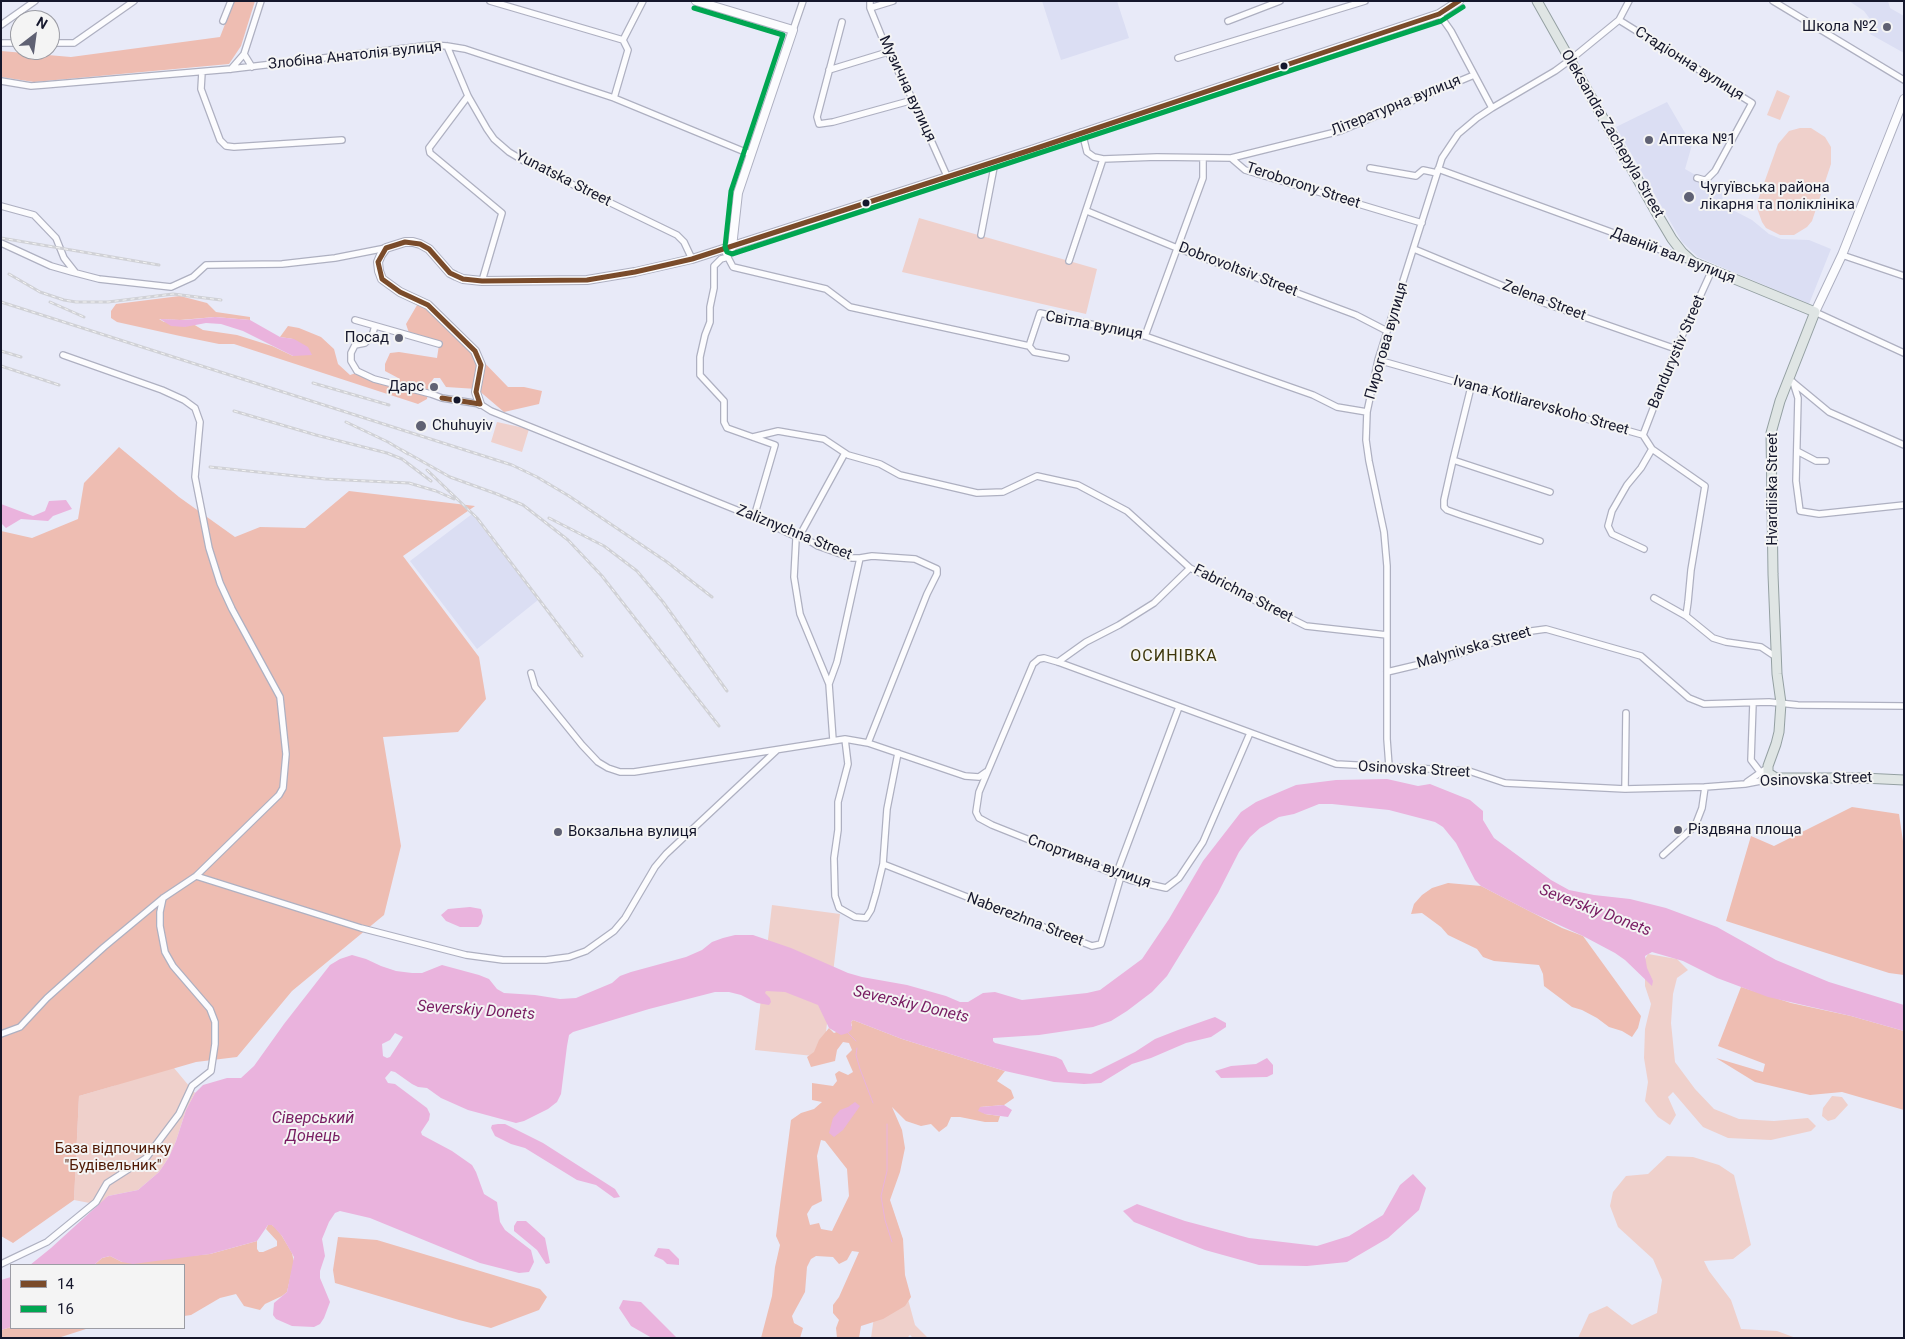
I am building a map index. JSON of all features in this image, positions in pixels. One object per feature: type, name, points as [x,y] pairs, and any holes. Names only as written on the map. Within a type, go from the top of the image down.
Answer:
[{"type":"main road","name":"Oleksandra Zachepyla Street","points":[[1537,1],[1672,239],[1693,262]]},
{"type":"main road","name":"Давній вал вулиця","points":[[1693,262],[1815,312]]},
{"type":"main road","name":"Hvardiiska Street","points":[[1764,769],[1776,744],[1781,704],[1776,657],[1771,433],[1776,411],[1791,380],[1815,312]]},
{"type":"main road","points":[[1764,769],[1776,778]]},
{"type":"main road","name":"Osinovska Street","points":[[1776,778],[1904,780]]},
{"type":"street","points":[[1,26],[35,1]]},
{"type":"street","points":[[60,43],[74,43],[134,1]]},
{"type":"street","points":[[224,21],[231,1]]},
{"type":"street","points":[[231,69],[244,54],[262,1]]},
{"type":"street","points":[[490,1],[623,40],[628,50],[614,98]]},
{"type":"street","points":[[623,40],[643,1]]},
{"type":"street","points":[[696,1],[793,30]]},
{"type":"street","points":[[803,1],[738,193],[728,248],[728,257],[733,267],[826,288],[850,307],[1030,346],[1034,352],[1066,358]]},
{"type":"street","points":[[870,4],[893,1]]},
{"type":"street","points":[[1228,21],[1280,1]]},
{"type":"street","points":[[1178,58],[1365,1]]},
{"type":"street","points":[[1,243],[51,266],[99,279],[171,287],[194,277],[206,265],[282,264],[335,258],[413,242],[429,250],[446,269],[463,279],[482,281],[587,280],[692,259],[728,248],[946,176],[995,162],[1439,14],[1459,1]]},
{"type":"street","points":[[1773,1],[1904,80]]},
{"type":"street","points":[[1619,20],[1628,2]]},
{"type":"street","name":"Музична вулиця","points":[[870,4],[888,52],[913,100],[946,176]]},
{"type":"street","points":[[1439,14],[1451,31],[1492,108]]},
{"type":"street","name":"Пирогова вулиця","points":[[1390,766],[1387,672],[1387,566],[1384,532],[1366,440],[1366,412],[1378,360],[1438,171],[1448,147],[1458,134],[1477,118],[1555,71],[1619,20]]},
{"type":"street","name":"Стадіонна вулиця","points":[[1619,20],[1752,103],[1715,171],[1708,179],[1697,178]]},
{"type":"street","points":[[842,22],[817,117],[819,124],[833,122],[913,100]]},
{"type":"street","name":"Злобіна Анатолія вулиця","points":[[1,81],[38,86],[202,72],[446,46],[465,49],[614,98],[750,154]]},
{"type":"street","name":"Yunatska Street","points":[[446,46],[468,96],[486,129],[509,152],[677,235],[684,242],[692,259]]},
{"type":"street","points":[[828,70],[888,52]]},
{"type":"street","points":[[244,54],[252,67]]},
{"type":"street","points":[[202,72],[201,89],[220,140],[226,146],[342,140]]},
{"type":"street","name":"Літературна вулиця","points":[[1230,158],[1340,131],[1474,75]]},
{"type":"street","points":[[468,96],[429,148],[430,153],[502,213],[482,281]]},
{"type":"street","name":"Hvardiiska Street","points":[[1815,312],[1842,255],[1904,99]]},
{"type":"street","points":[[1069,261],[1103,159],[1094,157],[1087,152],[1082,132]]},
{"type":"street","name":"Teroborony Street","points":[[1103,159],[1158,157],[1230,158],[1245,170],[1422,223]]},
{"type":"street","points":[[1145,336],[1202,178],[1203,158]]},
{"type":"street","points":[[981,235],[995,162]]},
{"type":"street","points":[[1370,168],[1416,176],[1423,170],[1438,171]]},
{"type":"street","name":"Давній вал вулиця","points":[[1438,171],[1693,262]]},
{"type":"street","points":[[1,206],[34,215],[56,238],[64,258],[75,272]]},
{"type":"street","name":"Dobrovoltsiv Street","points":[[1087,211],[1177,248],[1356,315],[1387,331]]},
{"type":"street","points":[[375,326],[372,336],[365,343],[355,345],[351,353],[351,361],[357,371],[374,379],[442,398],[480,404],[476,392],[482,365],[475,352],[428,305],[400,292],[382,279],[378,262],[386,248]]},
{"type":"street","name":"Zelena Street","points":[[1414,249],[1544,303],[1676,349]]},
{"type":"street","points":[[1842,255],[1904,276]]},
{"type":"street","points":[[728,257],[721,258],[714,266],[714,288],[710,307],[710,322],[700,357],[700,375],[724,400],[724,422],[727,428],[775,445],[754,517]]},
{"type":"street","name":"Bandurystiv Street","points":[[1643,435],[1676,349],[1712,270]]},
{"type":"street","name":"Давній вал вулиця","points":[[1815,312],[1904,353]]},
{"type":"street","name":"Світла вулиця","points":[[1030,346],[1040,313],[1145,336],[1313,396],[1337,407],[1366,412]]},
{"type":"street","points":[[355,320],[439,344]]},
{"type":"street","points":[[1,1034],[20,1027],[78,969],[164,898],[196,876],[282,791],[286,754],[280,697],[232,609],[220,583],[209,548],[195,477],[200,422],[194,408],[184,400],[162,390],[63,355]]},
{"type":"street","name":"Ivana Kotliarevskoho Street","points":[[1378,360],[1643,435],[1652,449],[1705,486],[1690,570],[1686,616]]},
{"type":"street","points":[[1791,380],[1829,412],[1903,442]]},
{"type":"street","points":[[1791,380],[1798,398],[1796,481],[1799,509],[1802,513],[1819,514],[1904,505]]},
{"type":"street","points":[[1472,387],[1453,460],[1444,506],[1447,510],[1540,541]]},
{"type":"street","name":"Zaliznychna Street","points":[[480,404],[491,412],[754,517],[818,546],[852,558],[872,556],[915,559],[932,566],[938,571],[927,594],[868,743]]},
{"type":"street","name":"Fabrichna Street","points":[[753,437],[778,431],[824,439],[844,452],[880,464],[900,475],[977,493],[1003,492],[1037,476],[1078,485],[1127,511],[1190,568],[1306,626],[1387,635]]},
{"type":"street","points":[[1644,549],[1612,534],[1608,526],[1612,511],[1652,449]]},
{"type":"street","points":[[1797,451],[1816,461],[1826,461]]},
{"type":"street","points":[[833,740],[829,684],[800,614],[794,577],[796,539],[844,452]]},
{"type":"street","points":[[1453,460],[1550,492]]},
{"type":"street","points":[[829,684],[837,662],[860,558]]},
{"type":"street","points":[[1058,662],[1086,642],[1119,625],[1154,603],[1190,568]]},
{"type":"street","points":[[1654,598],[1686,616],[1713,638],[1726,642],[1761,647],[1776,657]]},
{"type":"street","name":"Malynivska Street","points":[[1387,672],[1450,658],[1524,632],[1546,629],[1642,656],[1689,698],[1704,704],[1904,706]]},
{"type":"street","name":"Osinovska Street","points":[[1033,664],[1039,658],[1049,658],[1336,764],[1469,771],[1505,783],[1625,789],[1705,787],[1745,784],[1776,778]]},
{"type":"street","name":"Спортивна вулиця","points":[[1033,664],[979,792],[976,812],[979,818],[984,821],[1119,876],[1166,888],[1179,878],[1203,842],[1250,733]]},
{"type":"street","points":[[531,673],[535,687],[582,746],[598,762],[620,772],[634,772],[845,739],[868,743],[972,778],[979,777],[988,770]]},
{"type":"street","points":[[1745,784],[1764,769],[1751,760],[1752,703]]},
{"type":"street","name":"Naberezhna Street","points":[[883,864],[1092,946],[1101,944],[1119,876],[1178,707]]},
{"type":"street","points":[[1625,789],[1626,713]]},
{"type":"street","points":[[845,739],[848,764],[838,802],[838,830],[834,858],[835,896],[840,908],[855,917],[866,918],[871,910],[883,864],[887,809],[898,753]]},
{"type":"street","points":[[196,876],[370,930],[466,956],[502,960],[546,960],[569,957],[586,951],[614,931],[629,913],[655,867],[666,854],[777,750]]},
{"type":"street","points":[[972,778],[979,792]]},
{"type":"street","points":[[1663,855],[1695,826],[1702,808],[1705,787]]},
{"type":"street","points":[[1,1264],[47,1242],[96,1202],[107,1183],[146,1158],[179,1114],[192,1086],[211,1071],[215,1044],[215,1022],[210,1009],[173,966],[165,952],[160,926],[160,912],[164,898]]},
{"type":"shaded area","points":[[234,1],[255,1],[241,46],[229,64],[34,82],[1,77],[1,51],[10,52],[10,60],[60,60],[60,56],[71,57],[220,37]]},
{"type":"shaded area","points":[[1042,1],[1117,1],[1129,38],[1061,60]]},
{"type":"shaded area","name":"Школа №2","points":[[1849,1],[1888,1],[1890,8],[1904,16],[1904,53],[1870,34],[1870,19],[1864,11]]},
{"type":"shaded area","name":"Чугуївська района лікарня та поліклініка","points":[[1667,102],[1692,145],[1685,169],[1722,190],[1723,205],[1752,220],[1769,234],[1781,239],[1809,240],[1831,249],[1809,304],[1698,257],[1682,242],[1616,127]]},
{"type":"shaded area","points":[[180,296],[207,303],[216,312],[250,317],[250,320],[215,317],[180,320],[159,319],[164,322],[193,324],[203,330],[237,335],[272,346],[293,356],[293,339],[280,337],[288,326],[299,328],[321,337],[334,349],[338,364],[350,375],[359,372],[397,386],[400,379],[385,371],[385,364],[390,353],[399,352],[437,358],[439,345],[410,336],[406,324],[420,300],[508,387],[524,387],[542,391],[539,404],[504,412],[477,389],[446,387],[440,378],[434,378],[429,385],[427,399],[418,404],[234,344],[219,344],[180,336],[117,322],[111,318],[111,311],[116,304]]},
{"type":"shaded area","points":[[119,447],[179,497],[235,537],[260,527],[305,528],[349,491],[475,506],[403,556],[479,657],[486,699],[458,732],[383,737],[401,846],[384,915],[292,991],[237,1057],[196,1062],[79,1096],[74,1200],[13,1243],[1,1236],[1,531],[32,538],[78,519],[84,483]]},
{"type":"shaded area","points":[[472,514],[538,600],[477,649],[410,561]]},
{"type":"shaded area","points":[[1852,807],[1899,814],[1904,848],[1904,975],[1889,973],[1726,921],[1751,836],[1774,846]]},
{"type":"shaded area","points":[[1448,883],[1481,886],[1562,928],[1583,936],[1641,1016],[1638,1028],[1632,1037],[1622,1031],[1609,1027],[1582,1010],[1572,1007],[1544,986],[1543,974],[1539,965],[1494,961],[1483,957],[1477,949],[1448,935],[1441,927],[1422,913],[1411,914],[1414,904],[1422,895],[1432,888]]},
{"type":"shaded area","points":[[1741,987],[1791,1003],[1851,1016],[1904,1031],[1904,1110],[1842,1092],[1810,1095],[1755,1082],[1716,1058],[1763,1072],[1765,1064],[1718,1046]]},
{"type":"shaded area","points":[[853,1020],[902,1039],[1005,1071],[997,1081],[1011,1090],[1014,1098],[1004,1105],[980,1107],[985,1114],[1000,1116],[998,1122],[951,1117],[947,1126],[939,1132],[931,1124],[921,1126],[906,1121],[892,1107],[902,1130],[905,1148],[900,1172],[890,1200],[903,1239],[905,1275],[911,1297],[905,1306],[883,1319],[861,1326],[859,1338],[837,1338],[836,1328],[839,1320],[833,1313],[833,1305],[839,1297],[859,1252],[852,1251],[847,1260],[839,1264],[833,1257],[816,1256],[811,1259],[807,1267],[805,1292],[792,1316],[794,1323],[803,1328],[800,1338],[761,1338],[772,1296],[775,1267],[780,1245],[776,1236],[791,1120],[801,1113],[814,1109],[822,1102],[812,1100],[812,1083],[833,1086],[837,1081],[835,1074],[839,1071],[848,1075],[853,1072],[846,1056],[852,1050],[849,1043],[843,1042],[837,1050],[835,1061],[811,1067],[807,1057],[814,1052],[819,1040],[829,1028],[834,1033],[852,1026],[851,1022]],"holes":[[[821,1140],[825,1141],[847,1169],[849,1196],[832,1231],[821,1229],[819,1223],[810,1225],[807,1214],[812,1206],[822,1201],[817,1156]]]},
{"type":"shaded area","points":[[268,1225],[276,1228],[292,1253],[294,1262],[287,1292],[265,1304],[260,1310],[244,1306],[236,1294],[220,1298],[191,1315],[185,1316],[185,1264],[95,1264],[102,1258],[110,1256],[122,1262],[210,1254],[257,1241],[257,1249],[259,1252],[263,1252],[277,1246],[277,1241],[266,1229]]},
{"type":"shaded area","points":[[338,1237],[377,1240],[540,1289],[547,1297],[539,1310],[491,1328],[459,1320],[335,1283],[333,1270]]},
{"type":"shaded area","points":[[10,1327],[10,1329],[86,1329],[58,1338],[1,1338],[1,1330]]},
{"type":"green space","points":[[1777,90],[1790,96],[1780,120],[1767,115]]},
{"type":"green space","points":[[1811,128],[1825,137],[1831,147],[1831,164],[1812,221],[1807,227],[1794,235],[1780,235],[1766,228],[1762,222],[1757,208],[1758,200],[1778,144],[1789,131]]},
{"type":"green space","points":[[919,218],[1097,269],[1086,314],[902,272]]},
{"type":"green space","points":[[497,422],[529,429],[522,452],[491,442]]},
{"type":"green space","points":[[772,905],[840,914],[823,1057],[755,1050]]},
{"type":"green space","points":[[1648,954],[1677,959],[1688,970],[1677,978],[1673,994],[1671,1023],[1675,1062],[1695,1089],[1714,1109],[1739,1119],[1774,1121],[1808,1118],[1816,1126],[1811,1131],[1771,1140],[1728,1138],[1703,1127],[1673,1092],[1668,1097],[1676,1115],[1670,1125],[1658,1117],[1645,1101],[1648,1082],[1644,1058],[1645,1029],[1651,1004],[1645,986],[1645,959]]},
{"type":"green space","name":"База відпочинку \"Будівельник\"","points":[[169,1062],[195,1093],[186,1110],[169,1157],[159,1172],[138,1190],[108,1196],[100,1205],[74,1200],[79,1096],[113,1086]]},
{"type":"green space","points":[[1832,1096],[1842,1097],[1848,1105],[1835,1119],[1828,1121],[1822,1116],[1823,1108]]},
{"type":"green space","points":[[1667,1156],[1693,1157],[1719,1165],[1734,1175],[1751,1245],[1733,1259],[1704,1261],[1709,1271],[1731,1300],[1741,1329],[1777,1331],[1796,1338],[1578,1338],[1589,1314],[1607,1306],[1632,1325],[1657,1313],[1662,1280],[1653,1259],[1618,1227],[1610,1206],[1613,1192],[1626,1176],[1648,1174]]},
{"type":"green space","points":[[885,1238],[902,1277],[915,1325],[928,1338],[913,1338],[910,1335],[907,1338],[871,1338]]},
{"type":"water","points":[[215,317],[250,320],[280,337],[294,339],[308,347],[312,355],[293,356],[243,331],[221,324],[206,323],[185,327],[171,326],[160,319],[184,320]]},
{"type":"water","points":[[66,500],[72,509],[53,516],[48,521],[21,519],[6,528],[1,523],[1,504],[33,516],[45,511],[49,501]]},
{"type":"water","name":"Сіверський Донець","points":[[1387,779],[1418,786],[1430,784],[1470,800],[1483,811],[1483,820],[1494,838],[1551,880],[1569,890],[1630,899],[1666,908],[1717,927],[1776,960],[1829,982],[1904,1005],[1904,1031],[1851,1016],[1768,997],[1717,978],[1683,961],[1652,952],[1645,956],[1647,968],[1653,981],[1652,986],[1615,953],[1481,886],[1475,880],[1456,843],[1443,827],[1435,822],[1389,810],[1319,804],[1294,814],[1279,817],[1260,828],[1250,837],[1239,852],[1218,893],[1167,976],[1152,992],[1127,1011],[1111,1021],[1093,1027],[1039,1035],[993,1038],[995,1043],[1056,1057],[1062,1060],[1068,1072],[1091,1074],[1135,1052],[1155,1039],[1178,1030],[1215,1017],[1226,1023],[1226,1027],[1211,1037],[1186,1043],[1132,1064],[1101,1083],[1054,1082],[1005,1071],[902,1039],[853,1020],[851,1022],[852,1029],[848,1033],[841,1035],[829,1028],[818,1005],[785,992],[766,991],[765,993],[771,1002],[769,1005],[757,1003],[741,995],[729,992],[715,992],[649,1009],[573,1032],[569,1035],[561,1094],[557,1102],[548,1109],[524,1121],[516,1123],[468,1110],[441,1098],[427,1088],[412,1084],[395,1072],[391,1071],[385,1078],[388,1083],[395,1084],[427,1108],[430,1114],[429,1120],[421,1132],[422,1135],[452,1151],[472,1165],[484,1194],[497,1202],[500,1222],[505,1230],[531,1250],[534,1262],[529,1272],[519,1273],[480,1263],[370,1218],[340,1211],[335,1213],[329,1222],[322,1239],[325,1256],[320,1271],[320,1278],[330,1302],[324,1318],[320,1324],[314,1327],[292,1326],[276,1319],[273,1315],[274,1303],[287,1292],[294,1257],[282,1236],[272,1225],[268,1225],[257,1241],[210,1254],[133,1264],[122,1262],[110,1256],[102,1258],[95,1264],[31,1264],[108,1196],[138,1190],[159,1172],[169,1157],[186,1110],[195,1093],[203,1085],[227,1078],[241,1078],[254,1066],[330,965],[340,959],[352,955],[396,971],[412,973],[422,973],[442,965],[489,979],[497,989],[504,993],[560,999],[576,998],[612,983],[620,976],[686,957],[723,938],[735,935],[753,935],[791,948],[848,973],[907,985],[960,1002],[968,1002],[983,993],[995,992],[1022,1000],[1087,993],[1100,990],[1142,959],[1169,919],[1203,861],[1241,812],[1256,802],[1296,785],[1336,780]],"holes":[[[395,1033],[403,1037],[390,1057],[383,1056],[382,1044],[390,1040]]]},
{"type":"water","points":[[470,907],[481,909],[483,916],[478,927],[460,927],[446,921],[441,915],[448,909]]},
{"type":"water","points":[[1267,1058],[1273,1065],[1273,1074],[1267,1077],[1221,1078],[1215,1071],[1231,1066],[1256,1064]]},
{"type":"water","points":[[855,1102],[860,1106],[843,1130],[834,1137],[829,1133],[833,1118],[840,1110]]},
{"type":"water","points":[[1004,1105],[1012,1110],[1008,1117],[985,1114],[978,1111],[980,1107]]},
{"type":"water","points":[[505,1124],[543,1143],[615,1189],[620,1197],[614,1198],[596,1185],[577,1180],[525,1148],[495,1136],[491,1128],[492,1125]]},
{"type":"water","points":[[1413,1174],[1426,1188],[1419,1210],[1388,1238],[1347,1262],[1307,1266],[1259,1265],[1205,1250],[1134,1222],[1123,1211],[1137,1204],[1185,1221],[1249,1238],[1317,1246],[1349,1236],[1383,1215],[1400,1185]]},
{"type":"water","points":[[517,1221],[526,1221],[545,1238],[550,1263],[546,1264],[537,1250],[514,1231]]},
{"type":"water","points":[[658,1248],[669,1249],[679,1259],[679,1265],[667,1264],[654,1256]]},
{"type":"water","points":[[10,1277],[10,1327],[1,1330],[1,1280]]},
{"type":"water","points":[[623,1300],[641,1302],[677,1338],[652,1338],[631,1326],[619,1308]]},
{"type":"waterway","points":[[848,1033],[856,1041]]},
{"type":"waterway","points":[[857,1048],[856,1055],[860,1069],[873,1103]]},
{"type":"waterway","points":[[887,1124],[887,1171],[881,1196],[885,1220],[892,1242]]},
{"type":"railway","points":[[1,238],[159,265]]},
{"type":"railway","points":[[9,274],[40,292],[76,302],[108,302],[173,294],[221,300]]},
{"type":"railway","points":[[1,302],[512,465],[569,496],[667,562],[712,597]]},
{"type":"railway","points":[[50,302],[84,317]]},
{"type":"railway","points":[[1,351],[21,357]]},
{"type":"railway","points":[[1,366],[59,385]]},
{"type":"railway","points":[[313,383],[389,405]]},
{"type":"railway","points":[[234,411],[387,453],[402,459],[431,481]]},
{"type":"railway","points":[[346,422],[408,454]]},
{"type":"railway","points":[[402,450],[450,477],[523,505],[568,540],[602,576],[719,726]]},
{"type":"railway","points":[[210,467],[325,479],[409,483],[436,491],[454,499]]},
{"type":"railway","points":[[427,470],[477,518],[582,656]]},
{"type":"railway","points":[[549,518],[604,546],[637,571],[663,602],[727,691]]},
{"type":"transit line","name":"14","points":[[480,404],[476,392],[481,365],[475,351],[428,305],[400,292],[382,279],[378,262],[386,248],[405,242],[420,244],[429,249],[450,273],[463,279],[482,281],[587,280],[635,272],[692,259],[1034,149],[1439,14],[1459,1]]},
{"type":"transit line","name":"16","points":[[694,8],[783,35],[731,191],[725,247],[727,252],[732,254],[1441,21],[1463,7]]},
{"type":"transit line","name":"14","points":[[442,398],[480,404]]},
{"type":"place","name":"Школа №2","points":[[1887,27]]},
{"type":"place","name":"Аптека №1","points":[[1649,140]]},
{"type":"place","name":"Чугуївська района лікарня та поліклініка","points":[[1689,197]]},
{"type":"place","name":"Посад","points":[[399,338]]},
{"type":"place","name":"Дарс","points":[[434,387]]},
{"type":"place","name":"Chuhuyiv","points":[[421,426]]},
{"type":"place","name":"Різдвяна площа","points":[[1678,830]]},
{"type":"place","name":"Вокзальна вулиця","points":[[558,832]]},
{"type":"district","name":"ОСИНІВКА","points":[[1174,657]]},
{"type":"water label","name":"Severskiy Donets","points":[[1595,911]]},
{"type":"water label","name":"Severskiy Donets","points":[[911,1005]]},
{"type":"water label","name":"Severskiy Donets","points":[[476,1011]]}]
